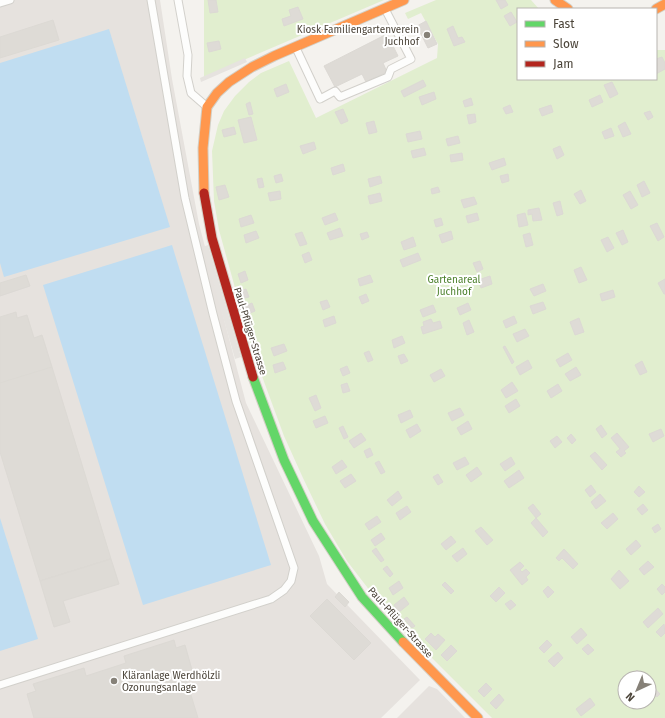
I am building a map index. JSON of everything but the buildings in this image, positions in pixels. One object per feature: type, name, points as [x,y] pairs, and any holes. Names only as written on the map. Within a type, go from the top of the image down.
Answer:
[{"type":"street","name":"Paul-Pflüger-Strasse","points":[[404,0],[252,66],[229,82],[217,93],[208,107],[202,148],[204,196],[212,238],[251,372],[284,460],[313,521],[362,597],[391,630],[478,718]]},
{"type":"street","points":[[555,0],[567,8]]},
{"type":"lane","points":[[0,3],[10,0]]},
{"type":"lane","points":[[0,685],[271,599],[284,590],[291,581],[294,568],[236,401],[209,298],[185,198],[152,0]]},
{"type":"lane","points":[[178,0],[188,55],[187,76],[191,93],[208,107]]},
{"type":"lane","points":[[296,47],[320,99],[335,91],[340,96],[388,77],[391,68],[411,59],[385,9]]},
{"type":"shaded area","points":[[0,0],[160,0],[172,79],[199,224],[246,403],[319,556],[327,584],[420,680],[381,718],[0,718]]},
{"type":"shaded area","points":[[245,58],[247,62],[201,82],[200,78]]},
{"type":"shaded area","points":[[208,245],[241,357],[235,359],[203,247]]},
{"type":"shaded area","points":[[429,686],[437,689],[465,718],[397,718]]},
{"type":"green space","points":[[204,0],[384,0],[204,77]]},
{"type":"green space","name":"Gartenareal Juchhof","points":[[436,0],[531,0],[538,8],[517,8],[517,80],[657,80],[657,50],[665,50],[665,718],[492,718],[404,630],[377,600],[347,561],[325,524],[284,436],[252,349],[219,230],[214,201],[212,151],[218,125],[224,111],[235,96],[249,82],[261,73],[289,61],[316,118],[437,58],[438,44],[421,13],[408,19],[405,13]]},
{"type":"water","points":[[109,29],[170,227],[4,277],[0,263],[0,63]]},
{"type":"water","points":[[172,245],[271,565],[143,605],[43,285]]},
{"type":"water","points":[[0,518],[38,639],[0,651]]},
{"type":"traffic: fast","points":[[253,377],[284,460],[313,521],[362,597],[403,642]]},
{"type":"traffic: slow","points":[[204,193],[203,148],[207,107],[217,93],[229,82],[252,67],[274,56],[404,0]]},
{"type":"traffic: slow","points":[[555,0],[567,8]]},
{"type":"traffic: slow","points":[[657,8],[665,4]]},
{"type":"traffic: slow","points":[[403,642],[478,718]]},
{"type":"traffic: jam","points":[[204,193],[212,238],[253,377]]},
{"type":"place","name":"Kiosk Familiengartenverein Juchhof","points":[[427,35]]},
{"type":"place","name":"Kläranlage Werdhölzli Ozonungsanlage","points":[[114,681]]}]
